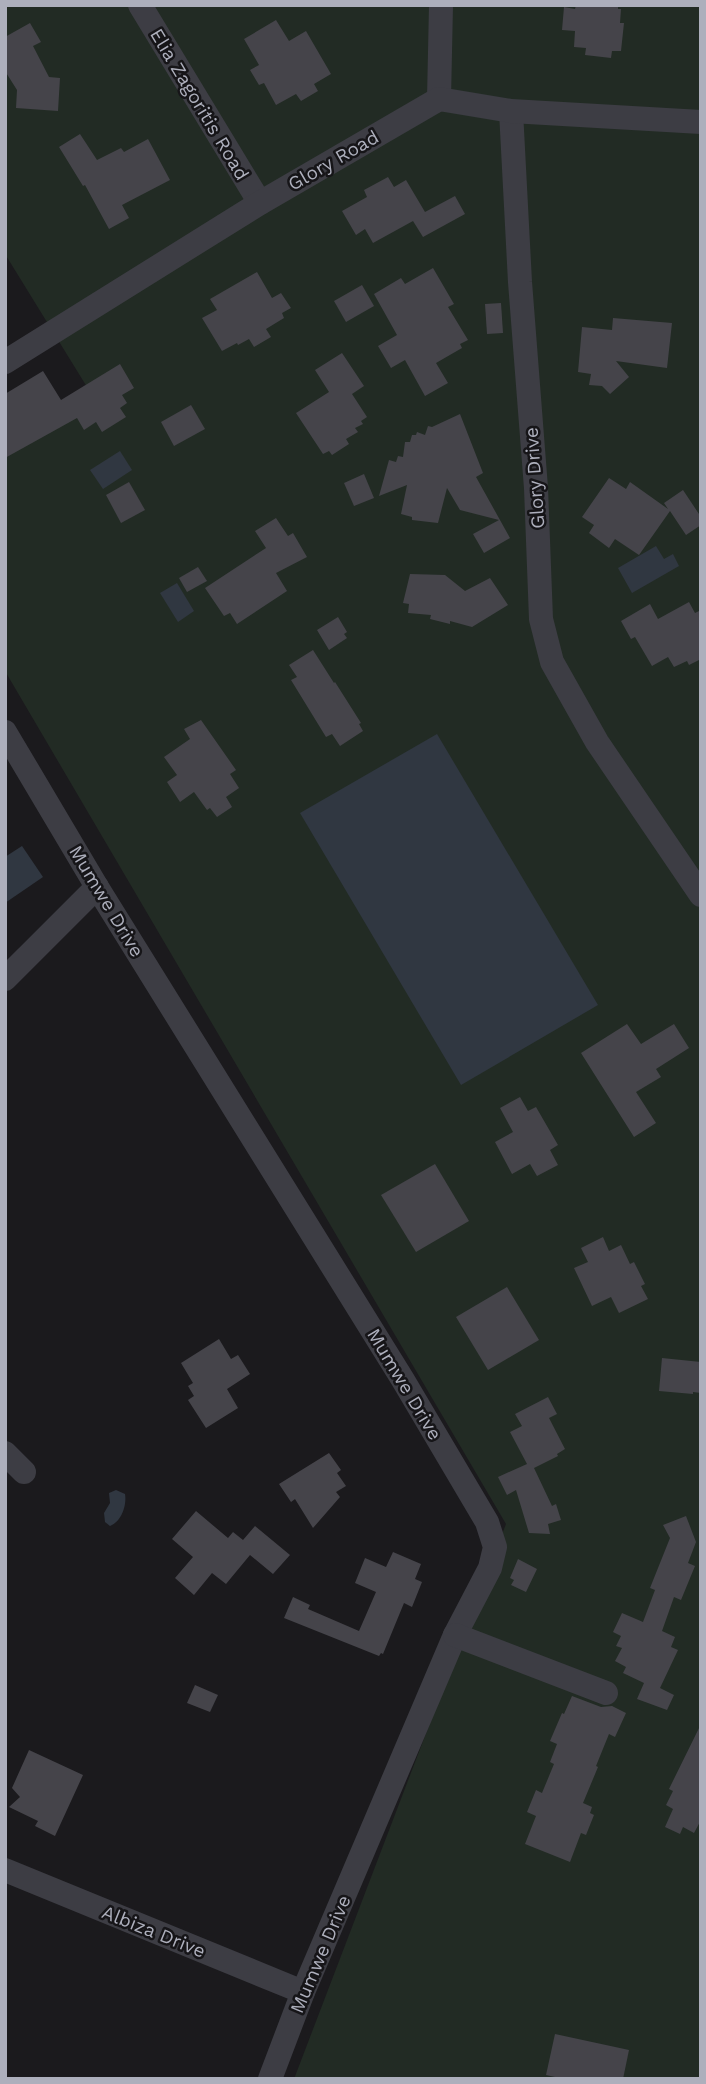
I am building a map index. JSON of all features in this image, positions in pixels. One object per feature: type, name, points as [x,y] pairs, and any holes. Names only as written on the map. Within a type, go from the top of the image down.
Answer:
[{"type":"street","name":"Elia Zagoritis Road","points":[[140,5],[260,203]]},
{"type":"street","points":[[441,5],[439,99],[511,111],[701,122]]},
{"type":"street","name":"Glory Road","points":[[5,362],[137,277],[439,99]]},
{"type":"street","name":"Glory Drive","points":[[511,111],[520,282],[536,488],[541,619],[552,663],[597,742],[701,895]]},
{"type":"street","name":"Mumwe Drive","points":[[5,732],[97,887],[403,1380],[487,1522],[495,1547],[490,1567],[455,1635],[303,1992],[270,2079]]},
{"type":"street","points":[[5,979],[97,887]]},
{"type":"street","points":[[5,1453],[24,1472]]},
{"type":"street","points":[[455,1635],[606,1693]]},
{"type":"street","name":"Albiza Drive","points":[[5,1870],[303,1992]]},
{"type":"shaded area","points":[[5,5],[701,5],[701,2079],[294,2079],[506,1524],[5,671],[5,433],[87,387],[5,254]]},
{"type":"shaded area","points":[[120,451],[132,470],[103,489],[90,470]]},
{"type":"shaded area","points":[[656,546],[664,559],[673,554],[679,566],[632,593],[618,568]]},
{"type":"shaded area","points":[[177,583],[194,611],[178,622],[160,593]]},
{"type":"shaded area","points":[[437,734],[598,1005],[461,1085],[300,813]]},
{"type":"shaded area","points":[[22,846],[43,877],[5,903],[5,857]]},
{"type":"shaded area","points":[[116,1490],[125,1494],[125,1504],[120,1517],[110,1526],[105,1522],[104,1513],[110,1503],[109,1493]]},
{"type":"building","points":[[576,5],[618,5],[618,9],[621,9],[620,23],[624,23],[621,51],[612,51],[611,58],[585,55],[586,48],[574,47],[575,31],[562,30],[564,7],[575,9]]},
{"type":"building","points":[[276,20],[289,41],[306,31],[331,74],[314,84],[318,91],[301,101],[296,94],[276,105],[264,83],[259,85],[250,70],[259,65],[244,39]]},
{"type":"building","points":[[30,23],[41,42],[33,46],[49,77],[60,78],[58,111],[16,108],[17,90],[5,71],[5,37]]},
{"type":"building","points":[[80,134],[97,160],[121,148],[124,152],[148,139],[170,180],[122,205],[129,218],[109,229],[85,185],[83,186],[59,147]]},
{"type":"building","points":[[388,177],[394,187],[406,180],[425,212],[455,196],[465,214],[423,237],[413,221],[373,243],[365,229],[356,235],[342,211],[367,197],[364,190]]},
{"type":"building","points":[[433,268],[454,304],[448,307],[468,340],[460,344],[462,348],[436,363],[448,383],[425,396],[405,360],[391,368],[378,346],[397,335],[374,294],[401,278],[405,284]]},
{"type":"building","points":[[257,272],[272,298],[281,293],[291,308],[282,313],[284,318],[266,329],[271,337],[254,347],[249,339],[222,351],[202,318],[217,310],[210,299]]},
{"type":"building","points":[[362,285],[374,306],[346,322],[334,301]]},
{"type":"building","points":[[501,303],[503,333],[487,334],[485,304]]},
{"type":"building","points":[[613,318],[672,323],[667,368],[616,361],[629,377],[610,394],[602,386],[589,385],[591,374],[578,372],[582,327],[612,330]]},
{"type":"building","points":[[342,353],[364,386],[352,394],[367,417],[361,421],[363,424],[355,428],[358,432],[346,439],[349,444],[332,455],[329,451],[323,454],[296,413],[329,392],[315,370]]},
{"type":"building","points":[[120,364],[134,388],[122,395],[127,403],[120,408],[126,417],[102,432],[96,422],[84,430],[77,418],[5,458],[5,394],[43,371],[61,400]]},
{"type":"building","points":[[191,405],[205,429],[174,446],[161,422]]},
{"type":"building","points":[[460,414],[483,473],[476,477],[510,538],[484,553],[473,534],[499,520],[460,510],[447,488],[438,523],[412,520],[412,517],[401,514],[407,485],[379,496],[389,460],[396,462],[398,456],[403,457],[405,442],[410,442],[412,435],[417,432],[425,435],[428,426],[432,427]]},
{"type":"building","points":[[364,474],[374,498],[354,506],[344,483]]},
{"type":"building","points":[[609,478],[626,489],[630,482],[668,509],[664,503],[683,490],[701,517],[701,525],[686,535],[670,511],[639,555],[615,539],[609,548],[589,533],[594,525],[582,517]]},
{"type":"building","points":[[129,482],[145,510],[121,523],[106,495]]},
{"type":"building","points":[[276,518],[288,536],[293,533],[307,557],[276,573],[287,591],[237,624],[230,613],[224,616],[205,588],[266,548],[255,531]]},
{"type":"building","points":[[198,567],[207,581],[187,592],[179,578]]},
{"type":"building","points":[[410,574],[445,575],[465,591],[490,578],[508,605],[472,627],[430,619],[431,615],[408,613],[409,604],[403,603]]},
{"type":"building","points":[[689,602],[695,613],[701,610],[701,659],[689,665],[687,661],[674,667],[668,657],[652,666],[635,637],[631,639],[621,621],[650,604],[658,619]]},
{"type":"building","points":[[338,617],[347,632],[344,634],[347,638],[329,650],[317,630]]},
{"type":"building","points":[[313,650],[361,723],[359,724],[363,731],[340,746],[332,734],[326,737],[291,680],[297,677],[289,665]]},
{"type":"building","points":[[201,720],[236,770],[230,774],[239,788],[226,797],[232,807],[217,817],[210,808],[207,810],[194,792],[180,802],[167,782],[177,775],[164,757],[190,739],[184,729]]},
{"type":"building","points":[[627,1024],[641,1044],[674,1024],[689,1048],[656,1069],[661,1077],[636,1092],[656,1123],[634,1137],[581,1053]]},
{"type":"building","points":[[520,1097],[528,1111],[536,1107],[558,1145],[550,1150],[558,1165],[537,1176],[530,1164],[512,1174],[495,1142],[513,1132],[500,1108]]},
{"type":"building","points":[[435,1164],[469,1221],[416,1252],[381,1195]]},
{"type":"building","points":[[603,1237],[609,1251],[621,1245],[630,1264],[634,1262],[645,1284],[641,1286],[648,1299],[619,1313],[611,1297],[592,1306],[574,1268],[588,1262],[581,1248]]},
{"type":"building","points":[[507,1287],[539,1340],[488,1370],[456,1317]]},
{"type":"building","points":[[219,1339],[231,1359],[238,1355],[250,1374],[227,1389],[238,1408],[206,1428],[188,1400],[194,1396],[188,1386],[193,1383],[181,1363]]},
{"type":"building","points":[[662,1358],[701,1362],[701,1393],[659,1391]]},
{"type":"building","points":[[548,1397],[557,1414],[549,1418],[565,1449],[557,1454],[558,1456],[534,1468],[552,1506],[556,1504],[561,1520],[548,1524],[550,1534],[529,1533],[516,1490],[507,1495],[498,1477],[527,1464],[510,1432],[522,1426],[515,1414]]},
{"type":"building","points":[[329,1453],[341,1470],[337,1473],[346,1486],[336,1492],[340,1497],[313,1528],[295,1499],[291,1502],[279,1484]]},
{"type":"building","points":[[196,1511],[228,1538],[233,1532],[243,1540],[255,1526],[290,1555],[273,1574],[250,1555],[226,1584],[212,1573],[194,1595],[175,1578],[193,1557],[172,1539]]},
{"type":"building","points":[[686,1516],[696,1542],[688,1563],[695,1566],[681,1600],[674,1597],[662,1631],[675,1637],[671,1647],[678,1650],[660,1688],[674,1695],[667,1710],[637,1699],[644,1683],[623,1673],[626,1667],[615,1661],[622,1648],[616,1646],[621,1636],[613,1632],[622,1613],[643,1622],[655,1590],[650,1588],[670,1538],[663,1525]]},
{"type":"building","points":[[393,1552],[421,1564],[415,1579],[422,1582],[412,1607],[404,1603],[383,1654],[379,1656],[284,1618],[293,1597],[310,1605],[308,1609],[359,1631],[376,1592],[355,1583],[365,1558],[386,1567]]},
{"type":"building","points":[[518,1559],[537,1569],[526,1592],[511,1585],[514,1580],[510,1578]]},
{"type":"building","points":[[195,1685],[218,1695],[210,1712],[187,1703]]},
{"type":"building","points":[[572,1696],[601,1707],[612,1706],[626,1713],[615,1737],[609,1734],[596,1766],[598,1767],[583,1803],[592,1807],[590,1813],[594,1815],[586,1835],[581,1833],[570,1862],[525,1844],[536,1816],[527,1812],[536,1790],[542,1793],[554,1764],[550,1762],[557,1744],[550,1741]]},
{"type":"building","points":[[701,1724],[701,1820],[694,1833],[683,1827],[680,1834],[665,1827],[673,1809],[666,1805],[673,1791],[669,1789]]},
{"type":"building","points":[[29,1750],[83,1775],[55,1836],[35,1826],[38,1821],[9,1807],[20,1797],[12,1788]]},
{"type":"building","points":[[555,2034],[629,2050],[623,2079],[564,2079],[546,2075]]}]
